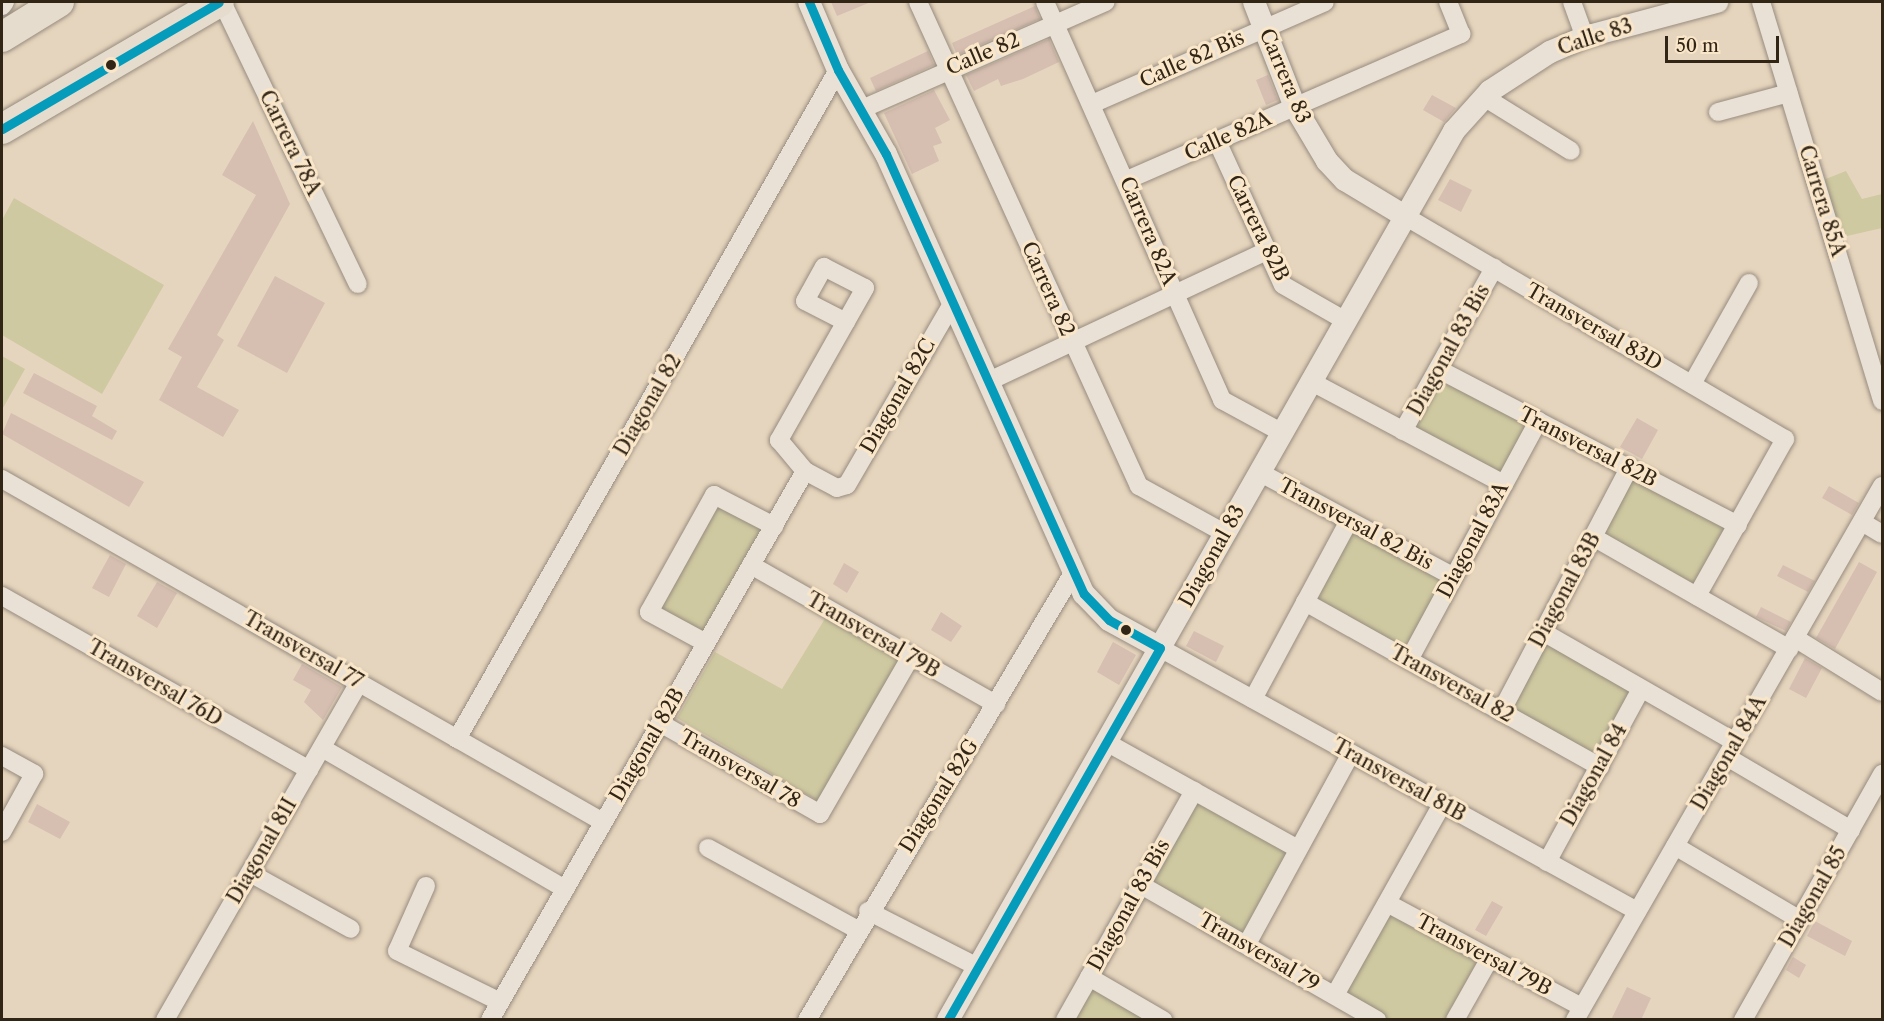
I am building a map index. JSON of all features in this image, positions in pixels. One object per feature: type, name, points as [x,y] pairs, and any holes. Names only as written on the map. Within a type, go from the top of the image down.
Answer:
[{"type":"highway","points":[[2,37],[59,2]]},
{"type":"highway","points":[[2,129],[220,2]]},
{"type":"street","points":[[2,6],[5,2]]},
{"type":"street","name":"Carrera 78A","points":[[220,2],[358,284]]},
{"type":"street","points":[[809,2],[838,70],[862,110],[952,304],[1073,573],[1095,608],[1160,648]]},
{"type":"street","name":"Carrera 82","points":[[918,2],[1139,486],[1224,534]]},
{"type":"street","name":"Carrera 82A","points":[[1045,2],[1127,180],[1175,296],[1222,400],[1281,432]]},
{"type":"street","name":"Calle 82","points":[[862,110],[948,68],[1106,2]]},
{"type":"street","name":"Carrera 83","points":[[1254,2],[1295,107],[1345,180],[1403,215]]},
{"type":"street","name":"Calle 82 Bis","points":[[1092,104],[1325,2]]},
{"type":"street","name":"Calle 82A","points":[[1127,180],[1461,34],[1448,2]]},
{"type":"street","points":[[1572,2],[1585,37]]},
{"type":"street","name":"Calle 83","points":[[1484,97],[1521,68],[1585,37],[1717,2]]},
{"type":"street","name":"Carrera 85A","points":[[1761,2],[1882,401]]},
{"type":"street","name":"Diagonal 82","points":[[458,739],[838,70]]},
{"type":"street","points":[[1718,112],[1789,93]]},
{"type":"street","points":[[1484,97],[1571,151]]},
{"type":"street","name":"Diagonal 83","points":[[948,1020],[1403,215],[1454,131],[1484,97]]},
{"type":"street","name":"Carrera 82B","points":[[1216,141],[1283,285],[1344,320]]},
{"type":"street","name":"Transversal 83D","points":[[1403,215],[1785,439],[1738,525]]},
{"type":"street","points":[[987,382],[1267,251]]},
{"type":"street","points":[[805,471],[778,440],[846,322],[865,288],[824,267],[805,301],[846,322]]},
{"type":"street","name":"Diagonal 83 Bis","points":[[1403,431],[1494,268]]},
{"type":"street","points":[[1692,384],[1749,283]]},
{"type":"street","name":"Diagonal 82C","points":[[805,471],[843,487],[952,304]]},
{"type":"street","name":"Transversal 82B","points":[[1438,369],[1738,525]]},
{"type":"street","points":[[1310,381],[1504,484]]},
{"type":"street","name":"Diagonal 83A","points":[[1408,660],[1538,421]]},
{"type":"street","name":"Diagonal 83B","points":[[1501,712],[1629,468]]},
{"type":"street","name":"Diagonal 82B","points":[[490,1020],[805,471]]},
{"type":"street","name":"Transversal 82 Bis","points":[[1259,472],[1454,577]]},
{"type":"street","name":"Transversal 77","points":[[2,478],[603,822]]},
{"type":"street","name":"Diagonal 84A","points":[[1578,1013],[1882,486]]},
{"type":"street","points":[[706,643],[649,612],[714,495],[774,526]]},
{"type":"street","points":[[1253,699],[1350,521]]},
{"type":"street","points":[[1862,522],[1882,534]]},
{"type":"street","points":[[1697,596],[1738,525]]},
{"type":"street","points":[[1593,537],[1697,596],[1792,643],[1882,692]]},
{"type":"street","name":"Transversal 79B","points":[[751,565],[910,658],[996,704]]},
{"type":"street","name":"Diagonal 82G","points":[[807,1020],[868,911],[996,704],[1073,573]]},
{"type":"street","name":"Transversal 76D","points":[[2,596],[309,770]]},
{"type":"street","name":"Transversal 82","points":[[1305,602],[1600,767]]},
{"type":"street","points":[[1543,632],[1641,689],[1851,830]]},
{"type":"street","name":"Transversal 81B","points":[[1160,648],[1637,911]]},
{"type":"street","name":"Transversal 78","points":[[660,723],[820,814],[910,658]]},
{"type":"street","name":"Diagonal 81I","points":[[165,1020],[359,683]]},
{"type":"street","name":"Diagonal 84","points":[[1546,862],[1641,689]]},
{"type":"street","points":[[1106,742],[1299,849]]},
{"type":"street","points":[[322,748],[565,889]]},
{"type":"street","points":[[1247,944],[1351,753]]},
{"type":"street","points":[[2,756],[34,774],[2,832]]},
{"type":"street","name":"Diagonal 85","points":[[1743,1020],[1882,774]]},
{"type":"street","name":"Diagonal 83 Bis","points":[[1065,1020],[1194,791]]},
{"type":"street","points":[[1335,995],[1442,804]]},
{"type":"street","points":[[1675,846],[1800,920]]},
{"type":"street","points":[[708,848],[858,930]]},
{"type":"street","points":[[250,873],[351,929]]},
{"type":"street","name":"Transversal 79","points":[[1141,885],[1377,1020]]},
{"type":"street","points":[[426,886],[397,951],[500,1002]]},
{"type":"street","name":"Transversal 79B","points":[[1387,903],[1490,958],[1578,1013]]},
{"type":"street","points":[[868,911],[978,967]]},
{"type":"street","points":[[1455,1020],[1490,958]]},
{"type":"street","points":[[1089,977],[1163,1020]]},
{"type":"shaded area","points":[[1846,171],[1862,199],[1882,194],[1882,228],[1834,239],[1813,184]]},
{"type":"shaded area","points":[[14,198],[164,285],[102,394],[2,335],[2,220]]},
{"type":"shaded area","points":[[2,356],[25,369],[3,408],[2,407]]},
{"type":"shaded area","points":[[1438,369],[1538,421],[1504,484],[1403,431]]},
{"type":"shaded area","points":[[1629,468],[1738,525],[1697,596],[1593,537]]},
{"type":"shaded area","points":[[719,503],[764,526],[702,636],[658,610]]},
{"type":"shaded area","points":[[1349,521],[1454,577],[1409,660],[1305,602]]},
{"type":"shaded area","points":[[826,617],[900,659],[820,802],[677,718],[715,652],[782,689]]},
{"type":"shaded area","points":[[1543,632],[1641,689],[1600,767],[1501,712]]},
{"type":"shaded area","points":[[1194,791],[1298,849],[1247,944],[1141,885]]},
{"type":"shaded area","points":[[1387,903],[1490,958],[1455,1019],[1377,1019],[1335,995]]},
{"type":"shaded area","points":[[1089,977],[1163,1020],[1065,1020]]},
{"type":"building","points":[[831,2],[871,2],[837,16]]},
{"type":"building","points":[[1035,6],[1040,19],[957,55],[952,43]]},
{"type":"building","points":[[1049,39],[1059,62],[1023,79],[1001,86],[998,79],[974,91],[966,75]]},
{"type":"building","points":[[928,51],[934,65],[876,91],[870,78]]},
{"type":"building","points":[[1268,75],[1278,100],[1266,105],[1256,80]]},
{"type":"building","points":[[934,90],[950,120],[935,128],[942,143],[933,146],[939,161],[912,174],[884,113]]},
{"type":"building","points":[[1432,95],[1456,108],[1444,122],[1423,110]]},
{"type":"building","points":[[253,121],[290,204],[217,335],[224,340],[197,387],[239,410],[223,437],[159,400],[182,357],[168,349],[256,195],[222,175]]},
{"type":"building","points":[[1450,179],[1472,190],[1461,212],[1438,200]]},
{"type":"building","points":[[275,276],[325,303],[287,373],[237,346]]},
{"type":"building","points":[[34,373],[97,406],[92,416],[117,431],[112,440],[23,393]]},
{"type":"building","points":[[11,413],[144,482],[129,507],[2,434]]},
{"type":"building","points":[[1637,418],[1658,430],[1642,459],[1620,447]]},
{"type":"building","points":[[1829,486],[1859,503],[1852,515],[1822,498]]},
{"type":"building","points":[[110,555],[126,564],[109,597],[92,588]]},
{"type":"building","points":[[1859,562],[1877,572],[1835,649],[1816,638]]},
{"type":"building","points":[[844,563],[859,572],[847,593],[833,584]]},
{"type":"building","points":[[1783,565],[1815,581],[1808,592],[1777,576]]},
{"type":"building","points":[[157,582],[177,593],[157,628],[137,616]]},
{"type":"building","points":[[1761,607],[1791,622],[1786,631],[1756,617]]},
{"type":"building","points":[[941,612],[962,626],[951,642],[931,630]]},
{"type":"building","points":[[1194,631],[1224,646],[1216,662],[1186,646]]},
{"type":"building","points":[[1113,642],[1136,655],[1119,685],[1097,672]]},
{"type":"building","points":[[1805,658],[1822,668],[1806,698],[1789,689]]},
{"type":"building","points":[[302,664],[342,687],[323,720],[304,702],[311,690],[293,680]]},
{"type":"building","points":[[37,804],[70,822],[60,839],[28,822]]},
{"type":"building","points":[[1492,901],[1503,907],[1486,936],[1475,930]]},
{"type":"building","points":[[1815,921],[1852,941],[1845,956],[1807,936]]},
{"type":"building","points":[[1793,957],[1806,965],[1799,978],[1786,970]]},
{"type":"building","points":[[1627,987],[1651,998],[1641,1020],[1611,1020]]},
{"type":"transit line","points":[[2,129],[219,2]]},
{"type":"transit line","points":[[809,2],[838,70],[886,154],[1084,594],[1109,620],[1160,648],[948,1020]]}]
